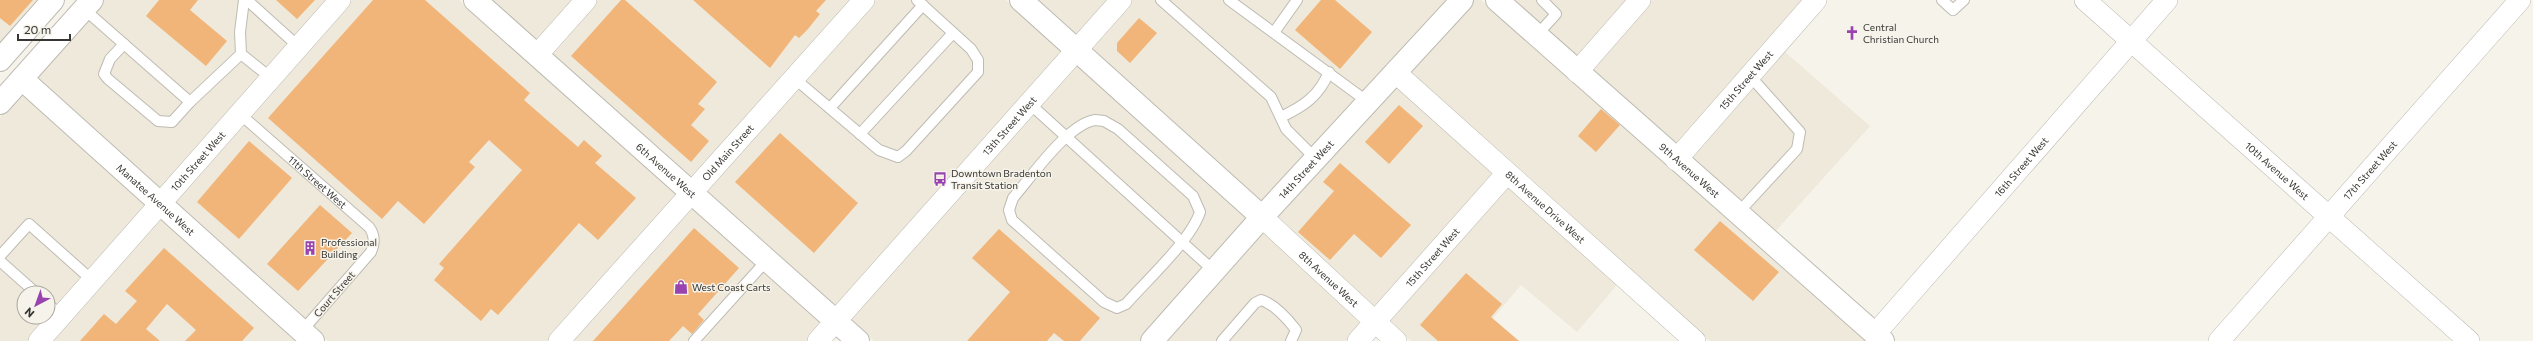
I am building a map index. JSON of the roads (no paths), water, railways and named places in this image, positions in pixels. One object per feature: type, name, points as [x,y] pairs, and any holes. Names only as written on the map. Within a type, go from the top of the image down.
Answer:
[{"type":"main road","points":[[0,59],[53,0]]},
{"type":"main road","name":"6th Avenue West","points":[[475,0],[858,341]]},
{"type":"main road","points":[[1021,0],[1262,217]]},
{"type":"main road","name":"14th Street West","points":[[1152,341],[1315,158],[1462,0]]},
{"type":"main road","name":"9th Avenue West","points":[[1497,0],[1737,214],[1879,338]]},
{"type":"main road","points":[[0,103],[88,5]]},
{"type":"main road","name":"Manatee Avenue West","points":[[0,59],[307,336]]},
{"type":"street","name":"10th Street West","points":[[56,309],[93,281],[340,0]]},
{"type":"street","points":[[537,55],[586,0]]},
{"type":"street","name":"Old Main Street","points":[[559,341],[864,0]]},
{"type":"street","name":"13th Street West","points":[[818,341],[1121,0]]},
{"type":"street","points":[[1577,72],[1640,0]]},
{"type":"street","name":"15th Street West","points":[[1676,160],[1816,0]]},
{"type":"street","name":"10th Avenue West","points":[[2085,0],[2469,341]]},
{"type":"street","name":"16th Street West","points":[[1879,338],[2167,0]]},
{"type":"street","name":"17th Street West","points":[[2219,341],[2520,0]]},
{"type":"street","name":"8th Avenue Drive West","points":[[1395,72],[1695,341]]},
{"type":"street","name":"15th Street West","points":[[1358,341],[1507,173]]},
{"type":"street","name":"8th Avenue West","points":[[1262,217],[1396,341]]},
{"type":"street","name":"10th Street West","points":[[40,341],[48,325]]},
{"type":"lane","points":[[244,0],[240,32],[241,54],[271,78]]},
{"type":"lane","points":[[247,0],[299,47]]},
{"type":"lane","points":[[1162,0],[1271,97],[1286,129],[1315,158]]},
{"type":"lane","points":[[1229,0],[1275,31],[1368,102]]},
{"type":"lane","points":[[1275,31],[1297,0]]},
{"type":"lane","points":[[1537,35],[1556,14],[1541,0]]},
{"type":"lane","points":[[1942,0],[1953,10],[1964,0]]},
{"type":"lane","points":[[794,78],[879,150],[898,157],[906,151],[978,72],[978,60],[971,49],[920,3],[830,108]]},
{"type":"lane","points":[[88,5],[124,44],[190,102]]},
{"type":"lane","points":[[860,134],[953,32]]},
{"type":"lane","points":[[124,44],[106,66],[104,74],[108,80],[158,121],[172,122],[190,102],[241,54]]},
{"type":"lane","points":[[1281,117],[1305,105],[1316,95],[1329,72]]},
{"type":"lane","points":[[1737,214],[1797,149],[1800,138],[1800,132],[1750,76]]},
{"type":"lane","points":[[1030,104],[1214,271]]},
{"type":"lane","name":"11th Street West","points":[[240,114],[369,227],[374,242],[366,258]]},
{"type":"lane","points":[[1087,121],[1104,121],[1118,129],[1193,196],[1200,212],[1197,222],[1182,241],[1126,304],[1117,308],[1104,302],[1012,220],[1009,210],[1013,198],[1066,137],[1087,121]]},
{"type":"lane","points":[[0,256],[29,224],[93,281]]},
{"type":"lane","name":"Court Street","points":[[307,336],[366,258]]},
{"type":"lane","points":[[694,341],[767,260]]},
{"type":"lane","points":[[0,261],[27,285]]},
{"type":"lane","points":[[1222,341],[1255,303],[1261,300],[1268,302],[1292,324],[1296,330],[1290,341]]},
{"type":"place","name":"Central Christian Church","points":[[1852,33]]},
{"type":"place","name":"Downtown Bradenton Transit Station","points":[[940,179]]},
{"type":"place","name":"Professional Building","points":[[310,248]]},
{"type":"place","name":"West Coast Carts","points":[[681,287]]}]
